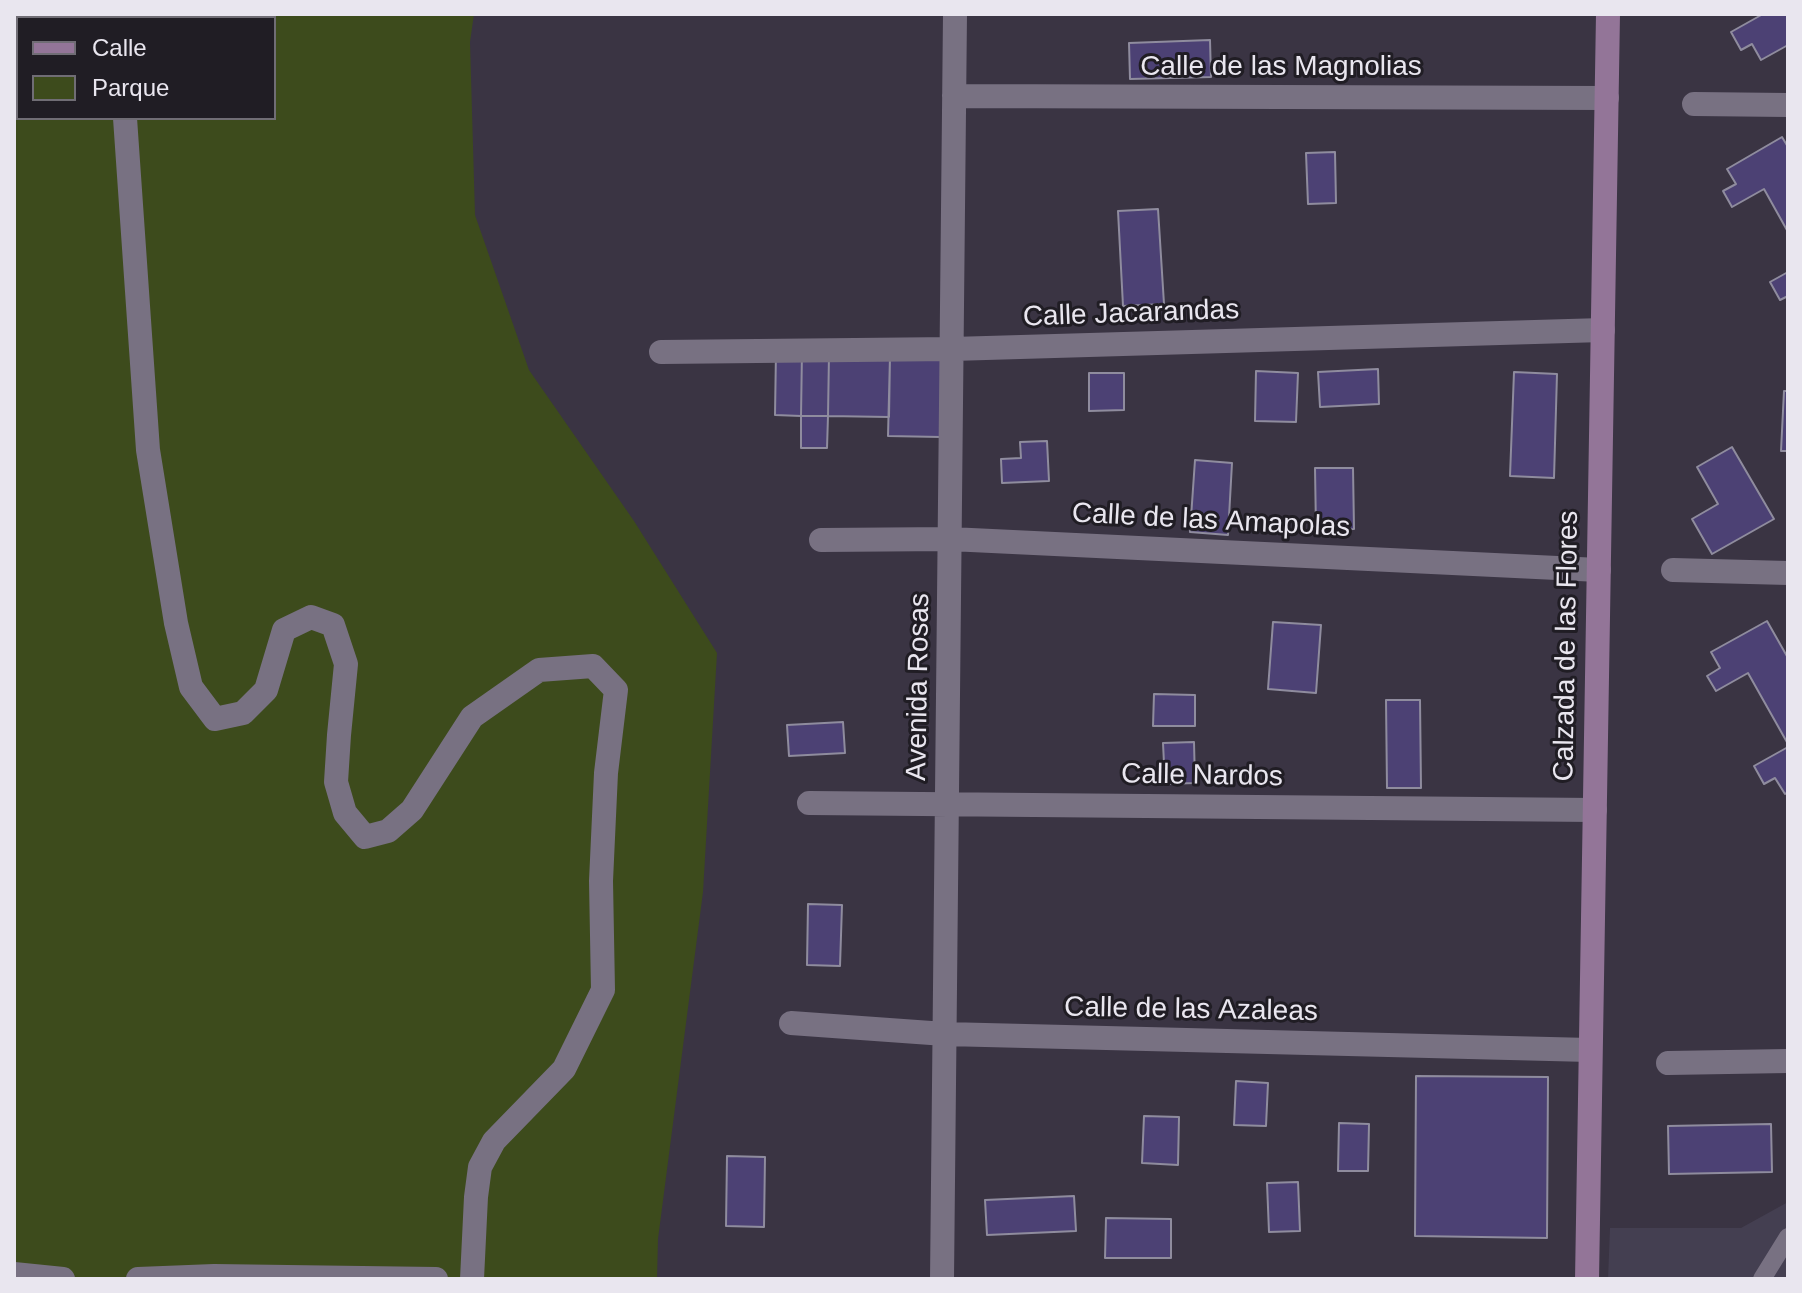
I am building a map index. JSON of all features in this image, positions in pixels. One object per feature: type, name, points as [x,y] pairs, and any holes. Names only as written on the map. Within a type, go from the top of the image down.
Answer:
[{"type":"main road","name":"Calzada de las Flores","points":[[1587,1279],[1608,14]]},
{"type":"street","name":"Avenida Rosas","points":[[942,1279],[955,14]]},
{"type":"street","name":"Calle de las Magnolias","points":[[954,96],[1607,98]]},
{"type":"street","points":[[1694,104],[1788,105]]},
{"type":"street","points":[[125,120],[148,450],[176,623],[191,687],[215,719],[243,713],[266,690],[284,630],[311,617],[333,625],[346,664],[336,782],[345,813],[365,837],[388,831],[412,810],[472,717],[539,670],[593,666],[616,690],[605,788],[601,881],[603,990],[564,1069],[494,1141],[480,1167],[472,1279]]},
{"type":"street","name":"Calle Jacarandas","points":[[661,352],[952,349],[1603,330]]},
{"type":"street","name":"Calle de las Amapolas","points":[[821,540],[950,539],[1599,570]]},
{"type":"street","points":[[1673,570],[1788,573]]},
{"type":"street","name":"Calle Nardos","points":[[809,803],[1595,810]]},
{"type":"street","name":"Calle de las Azaleas","points":[[791,1023],[945,1034],[1590,1050]]},
{"type":"street","points":[[1668,1063],[1788,1061]]},
{"type":"street","points":[[14,1274],[63,1279]]},
{"type":"street","points":[[138,1279],[214,1276],[436,1279]]},
{"type":"lane","points":[[1762,1279],[1788,1237]]},
{"type":"shaded area","points":[[1788,1202],[1788,1279],[1608,1279],[1610,1228],[1741,1228]]},
{"type":"green space","points":[[14,14],[474,14],[470,42],[475,215],[529,370],[634,521],[717,653],[703,892],[658,1239],[657,1279],[14,1279]]},
{"type":"building","points":[[1763,14],[1788,14],[1788,45],[1761,60],[1752,44],[1741,50],[1731,32]]},
{"type":"building","points":[[1210,40],[1211,77],[1130,79],[1129,43]]},
{"type":"building","points":[[1782,137],[1788,147],[1788,232],[1764,189],[1732,207],[1723,191],[1736,184],[1727,169]]},
{"type":"building","points":[[1335,152],[1336,203],[1308,204],[1306,153]]},
{"type":"building","points":[[1158,209],[1164,304],[1123,306],[1118,211]]},
{"type":"building","points":[[1788,272],[1788,296],[1780,300],[1770,282]]},
{"type":"building","points":[[776,351],[802,351],[801,416],[775,415]]},
{"type":"building","points":[[802,351],[829,354],[828,416],[801,416]]},
{"type":"building","points":[[829,354],[890,356],[889,417],[828,416]]},
{"type":"building","points":[[890,356],[942,358],[941,437],[888,436]]},
{"type":"building","points":[[1378,369],[1379,404],[1320,407],[1318,372]]},
{"type":"building","points":[[1256,371],[1298,373],[1296,422],[1255,421]]},
{"type":"building","points":[[1514,372],[1557,374],[1554,478],[1510,476]]},
{"type":"building","points":[[1089,373],[1124,373],[1124,410],[1089,411]]},
{"type":"building","points":[[1784,391],[1788,391],[1788,451],[1781,451]]},
{"type":"building","points":[[801,416],[828,416],[827,448],[801,448]]},
{"type":"building","points":[[1047,441],[1049,481],[1002,483],[1001,459],[1021,458],[1020,442]]},
{"type":"building","points":[[1732,447],[1774,519],[1712,554],[1692,519],[1718,504],[1697,467]]},
{"type":"building","points":[[1195,460],[1232,463],[1228,535],[1190,532]]},
{"type":"building","points":[[1315,468],[1353,468],[1354,529],[1316,530]]},
{"type":"building","points":[[1767,621],[1788,658],[1788,744],[1748,673],[1716,691],[1707,676],[1720,668],[1711,652]]},
{"type":"building","points":[[1273,622],[1321,625],[1316,693],[1268,689]]},
{"type":"building","points":[[1154,694],[1195,695],[1195,726],[1153,726]]},
{"type":"building","points":[[1386,700],[1420,700],[1421,788],[1387,788]]},
{"type":"building","points":[[843,722],[845,753],[789,756],[787,725]]},
{"type":"building","points":[[1194,742],[1195,783],[1165,784],[1163,743]]},
{"type":"building","points":[[1788,747],[1788,792],[1785,794],[1775,778],[1764,784],[1754,766]]},
{"type":"building","points":[[808,904],[842,905],[840,966],[807,965]]},
{"type":"building","points":[[1416,1076],[1548,1077],[1547,1238],[1415,1236]]},
{"type":"building","points":[[1236,1081],[1268,1083],[1266,1126],[1234,1125]]},
{"type":"building","points":[[1144,1116],[1179,1117],[1178,1165],[1142,1163]]},
{"type":"building","points":[[1339,1123],[1369,1124],[1368,1171],[1338,1171]]},
{"type":"building","points":[[1771,1124],[1772,1172],[1669,1174],[1668,1126]]},
{"type":"building","points":[[727,1156],[765,1157],[764,1227],[726,1226]]},
{"type":"building","points":[[1298,1182],[1300,1231],[1269,1232],[1267,1183]]},
{"type":"building","points":[[1074,1196],[1076,1231],[987,1235],[985,1200]]},
{"type":"building","points":[[1106,1218],[1171,1219],[1171,1258],[1105,1258]]}]
